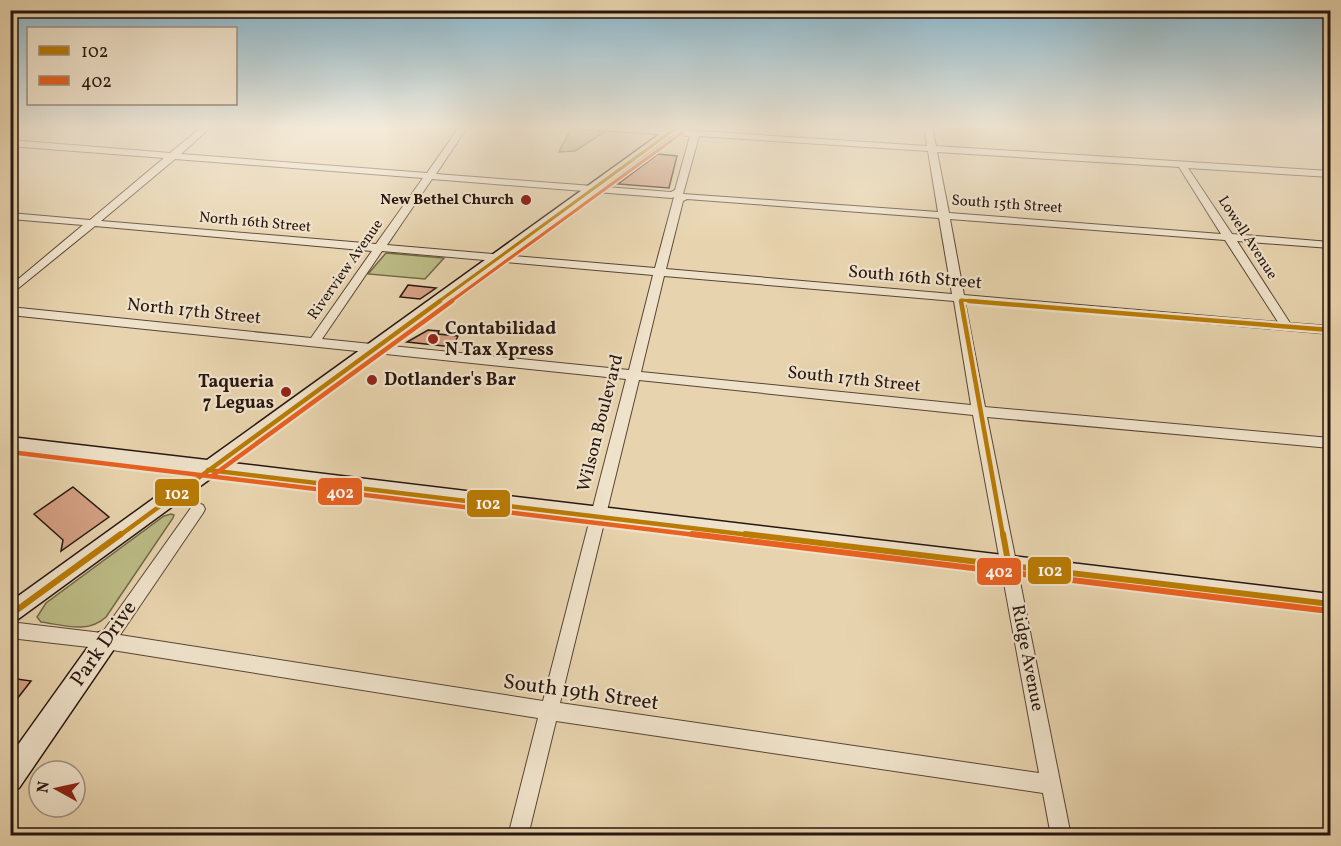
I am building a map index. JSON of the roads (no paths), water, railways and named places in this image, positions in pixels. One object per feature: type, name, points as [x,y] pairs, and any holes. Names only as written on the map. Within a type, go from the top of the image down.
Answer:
[{"type":"main road","points":[[10,615],[625,165]]},
{"type":"main road","points":[[10,444],[208,470],[1330,604]]},
{"type":"main road","name":"Park Drive","points":[[10,779],[106,641]]},
{"type":"street","points":[[10,292],[161,165]]},
{"type":"street","name":"South 15th Street","points":[[301,165],[1330,245]]},
{"type":"street","name":"Riverview Avenue","points":[[314,342],[436,165]]},
{"type":"street","name":"Wilson Boulevard","points":[[518,836],[686,165]]},
{"type":"street","name":"Ridge Avenue","points":[[935,165],[961,300],[979,411],[1061,836]]},
{"type":"street","name":"Lowell Avenue","points":[[1182,165],[1287,327]]},
{"type":"street","points":[[1190,165],[1330,174]]},
{"type":"street","name":"North 16th Street","points":[[10,216],[497,259]]},
{"type":"street","name":"South 16th Street","points":[[497,259],[1330,330]]},
{"type":"street","name":"North 17th Street","points":[[10,311],[374,349]]},
{"type":"street","name":"South 17th Street","points":[[374,349],[979,411],[1330,443]]},
{"type":"street","name":"Park Drive","points":[[106,641],[198,509]]},
{"type":"street","name":"South 19th Street","points":[[10,630],[106,641],[550,711],[1051,784]]},
{"type":"place","name":"New Bethel Church","points":[[526,200]]},
{"type":"place","name":"Contabilidad N Tax Xpress","points":[[433,339]]},
{"type":"place","name":"Dotlander's Bar","points":[[372,380]]},
{"type":"place","name":"Taqueria 7 Leguas","points":[[286,392]]}]
